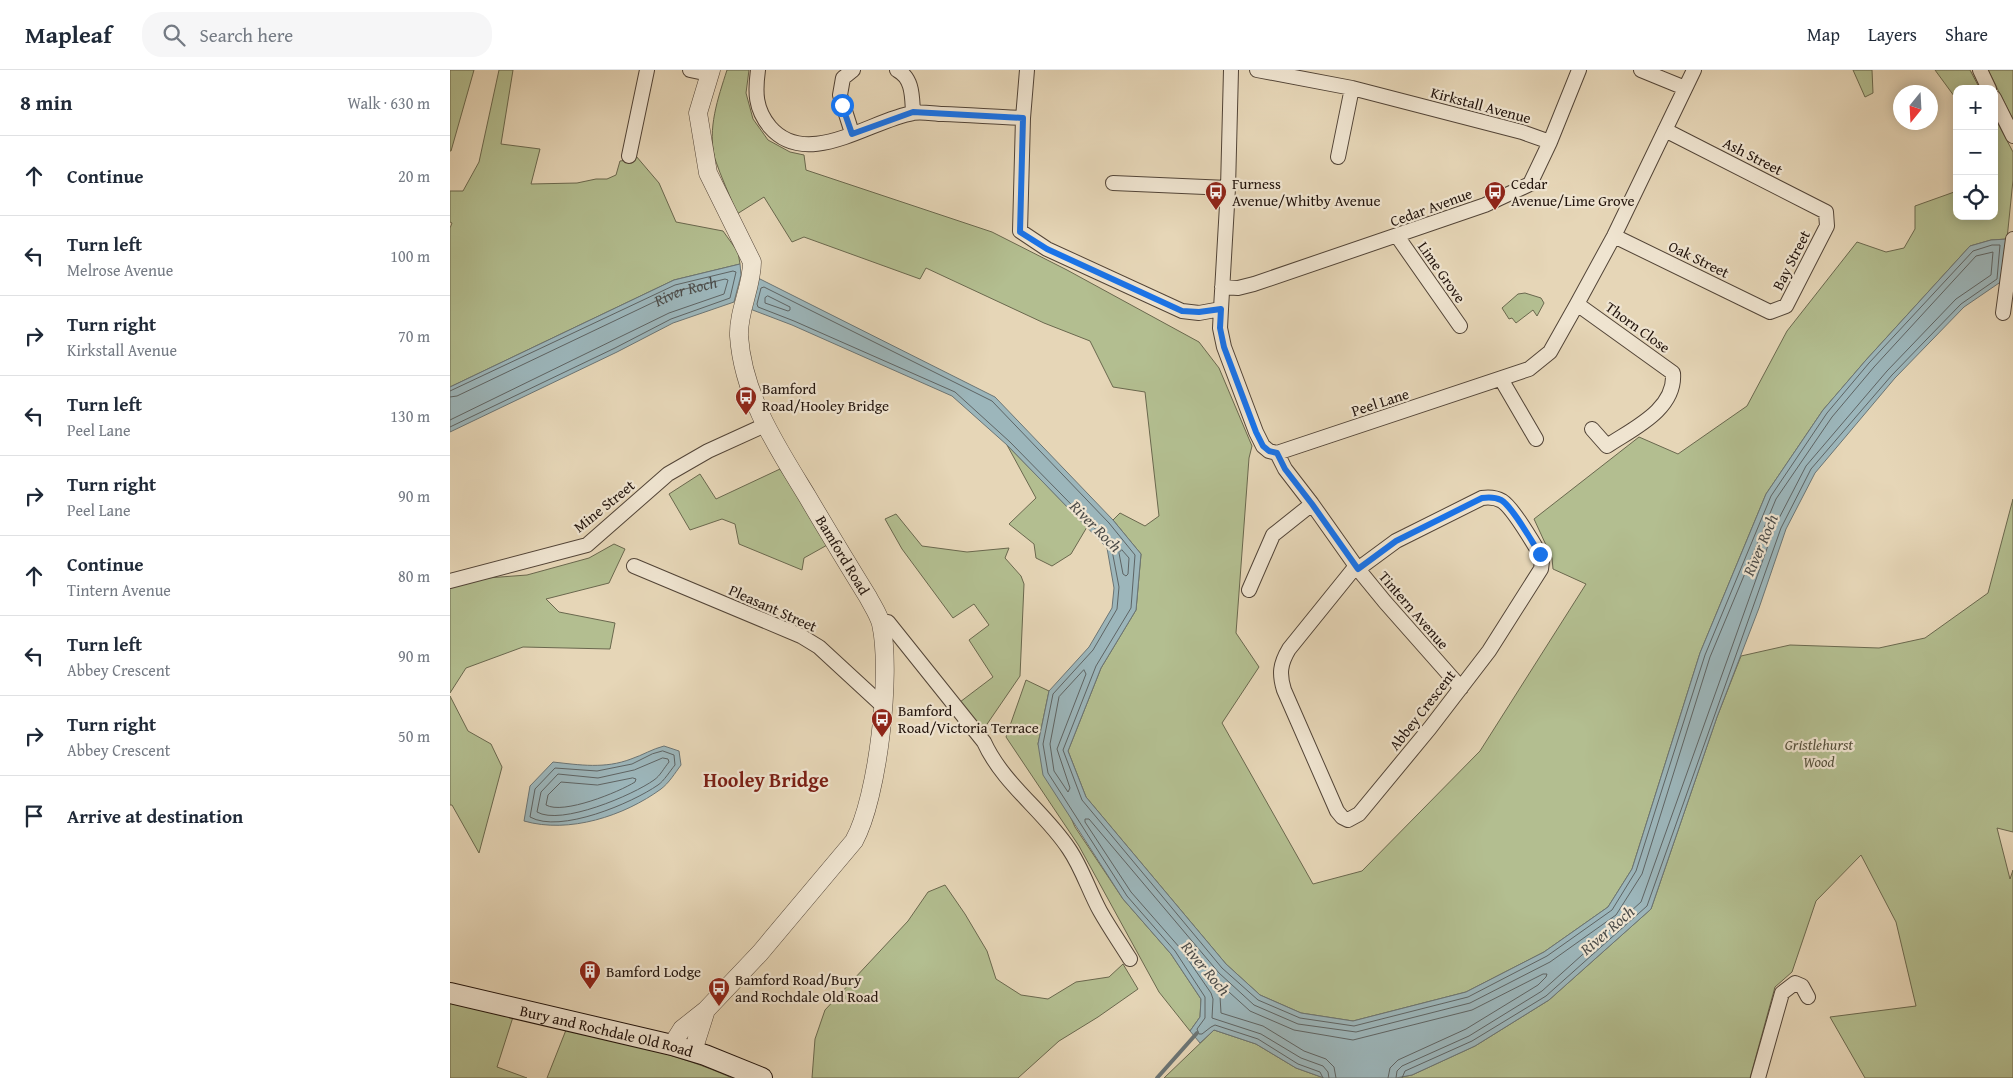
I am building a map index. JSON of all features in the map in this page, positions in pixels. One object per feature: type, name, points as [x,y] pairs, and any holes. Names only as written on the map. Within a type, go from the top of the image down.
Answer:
[{"type":"main road","name":"Bury and Rochdale Old Road","points":[[450,993],[672,1045],[693,1051],[762,1078]]},
{"type":"street","points":[[630,156],[647,70]]},
{"type":"street","points":[[690,70],[710,72]]},
{"type":"street","points":[[758,70],[755,90],[759,110],[765,120],[782,138],[795,142],[819,144],[913,112],[1023,118]]},
{"type":"street","points":[[852,134],[840,95],[843,78],[854,70]]},
{"type":"street","points":[[898,70],[908,80],[912,90],[913,112]]},
{"type":"street","points":[[1027,70],[1023,118],[1020,232],[1047,249],[1182,311],[1199,312],[1221,309]]},
{"type":"street","points":[[1231,70],[1228,188],[1220,328],[1224,347],[1256,432],[1263,446],[1269,451],[1277,453]]},
{"type":"street","name":"Kirkstall Avenue","points":[[1257,70],[1352,88],[1522,132],[1550,142]]},
{"type":"street","name":"Cedar Avenue","points":[[1222,287],[1238,288],[1254,284],[1485,205],[1530,184],[1550,142],[1579,70]]},
{"type":"street","points":[[1641,70],[1685,88]]},
{"type":"street","name":"Peel Lane","points":[[1277,453],[1529,369],[1550,352],[1614,236],[1694,70]]},
{"type":"street","points":[[1980,70],[1988,85]]},
{"type":"street","name":"Bamford Road","points":[[672,1045],[682,1029],[706,1010],[760,953],[854,841],[866,814],[877,759],[883,706],[884,664],[881,623],[868,597],[765,425],[744,367],[739,336],[741,314],[752,270],[752,262],[708,173],[698,113],[710,72]]},
{"type":"street","points":[[1338,157],[1352,88]]},
{"type":"street","points":[[1998,106],[2013,136]]},
{"type":"street","name":"Ash Street","points":[[1665,130],[1826,212]]},
{"type":"street","points":[[1113,182],[1228,188]]},
{"type":"street","name":"Bay Street","points":[[1770,312],[1786,306],[1827,226],[1826,212]]},
{"type":"street","name":"Lime Grove","points":[[1397,236],[1460,326]]},
{"type":"street","name":"Oak Street","points":[[1614,236],[1770,312]]},
{"type":"street","points":[[2003,313],[2013,239]]},
{"type":"street","name":"Thorn Close","points":[[1577,304],[1673,373],[1674,383],[1660,410],[1606,446],[1592,429]]},
{"type":"street","points":[[1501,379],[1536,439]]},
{"type":"street","name":"Mine Street","points":[[450,581],[586,545],[668,474],[708,451],[765,425]]},
{"type":"street","name":"Tintern Avenue","points":[[1277,453],[1285,469],[1357,568],[1461,688]]},
{"type":"street","name":"Abbey Crescent","points":[[1482,498],[1495,498],[1503,501],[1510,508],[1540,554],[1542,561],[1541,569],[1489,651],[1359,814],[1348,820],[1337,811],[1284,690],[1280,670],[1289,649],[1357,568],[1396,541],[1482,498]]},
{"type":"street","points":[[1249,590],[1273,535],[1312,504]]},
{"type":"street","name":"Pleasant Street","points":[[634,566],[801,636],[819,647],[883,706]]},
{"type":"street","points":[[881,623],[888,622],[984,742],[991,757],[1006,777],[1054,829],[1070,851],[1100,911],[1130,959]]},
{"type":"street","points":[[1758,1078],[1782,993],[1795,983],[1802,986],[1808,997]]},
{"type":"street","name":"Bamford Road","points":[[693,1051],[706,1010]]},
{"type":"green space","points":[[450,70],[474,70],[451,151],[450,151]]},
{"type":"green space","points":[[499,70],[513,70],[501,144],[540,149],[531,184],[577,183],[607,179],[616,175],[620,161],[630,160],[636,156],[659,183],[676,222],[723,231],[738,252],[740,264],[674,280],[450,387],[450,228],[452,223],[450,222],[450,191],[463,191],[479,162]]},
{"type":"green space","points":[[727,70],[749,70],[746,93],[753,119],[768,140],[790,152],[804,155],[806,170],[992,232],[1067,270],[1199,342],[1219,368],[1252,446],[1249,458],[1236,633],[1259,667],[1222,723],[1313,884],[1362,871],[1480,751],[1586,584],[1553,569],[1552,558],[1534,519],[1639,437],[1678,454],[1747,406],[1787,331],[1857,242],[1886,252],[1904,248],[1915,229],[1915,206],[1953,192],[1953,220],[1998,220],[1998,124],[2013,152],[2013,180],[2007,239],[1991,240],[1970,246],[1823,410],[1766,494],[1700,653],[1632,869],[1608,907],[1544,952],[1466,992],[1353,1021],[1301,1013],[1260,995],[1226,964],[1086,797],[1068,751],[1101,668],[1136,610],[1141,554],[1113,520],[1120,513],[1145,526],[1159,516],[1145,392],[1113,387],[1090,341],[1044,323],[926,268],[920,279],[804,237],[792,242],[764,197],[737,214],[717,166],[713,148],[713,125]]},
{"type":"green space","points":[[1853,70],[1872,70],[1873,93],[1865,97]]},
{"type":"green space","points":[[1935,70],[1970,70],[1978,85],[1953,85],[1953,95]]},
{"type":"green space","points":[[1988,70],[2013,70],[2013,120],[1998,90],[1998,85],[1996,85]]},
{"type":"green space","points":[[1525,293],[1541,298],[1544,303],[1537,316],[1533,310],[1516,323],[1512,318],[1509,319],[1502,308],[1518,294]]},
{"type":"green space","points":[[1007,445],[1087,527],[1071,554],[1052,566],[1036,558],[1034,544],[1009,524],[1036,498]]},
{"type":"green space","points":[[780,469],[829,544],[804,558],[802,570],[739,544],[735,524],[722,519],[690,530],[669,494],[700,474],[716,499]]},
{"type":"green space","name":"Gristlehurst Wood","points":[[2013,499],[2013,832],[1997,828],[2010,879],[2013,870],[2013,1078],[1865,1078],[1830,1017],[1916,1006],[1896,922],[1861,855],[1816,901],[1792,972],[1775,987],[1750,1078],[1396,1078],[1412,1075],[1475,1046],[1549,1000],[1651,909],[1717,717],[1741,656],[1790,645],[1879,648],[1925,638],[1988,593]]},
{"type":"green space","points":[[896,514],[922,546],[967,552],[1009,548],[1005,558],[1021,576],[1024,584],[1020,676],[983,730],[960,702],[993,677],[969,640],[989,625],[974,604],[953,618],[902,549],[885,519]]},
{"type":"green space","points":[[614,544],[625,549],[609,583],[546,599],[559,612],[615,623],[610,649],[523,647],[466,668],[450,693],[450,586],[474,579],[527,575],[589,558]]},
{"type":"green space","points":[[1026,680],[1049,691],[1038,744],[1075,827],[1123,899],[1171,954],[1201,999],[1200,1017],[1190,1031],[1159,992],[1079,846],[1006,737]]},
{"type":"green space","points":[[450,696],[468,731],[491,744],[502,767],[479,853],[452,805],[450,805]]},
{"type":"green space","points":[[945,885],[987,951],[996,979],[1021,995],[1048,999],[1076,982],[1109,977],[1123,964],[1138,989],[1059,1041],[1018,1078],[812,1078],[815,1039],[825,1010],[908,921],[928,892]]},
{"type":"green space","points":[[450,1003],[513,1017],[497,1067],[527,1078],[450,1078]]},
{"type":"green space","points":[[566,1030],[671,1055],[732,1078],[547,1078]]},
{"type":"green space","points":[[1214,1030],[1256,1044],[1296,1068],[1324,1078],[1164,1078]]},
{"type":"water","name":"River Roch","points":[[2007,239],[2002,281],[1964,307],[1895,378],[1815,473],[1786,529],[1759,608],[1717,717],[1651,909],[1549,1000],[1475,1046],[1412,1075],[1396,1078],[1324,1078],[1296,1068],[1256,1044],[1214,1030],[1200,1043],[1190,1031],[1200,1017],[1201,999],[1171,954],[1123,899],[1043,775],[1038,744],[1049,691],[1089,647],[1112,608],[1114,588],[1107,548],[1007,445],[952,396],[792,325],[750,309],[758,278],[995,397],[1113,520],[1141,554],[1136,610],[1101,668],[1068,751],[1086,797],[1226,964],[1260,995],[1301,1013],[1353,1021],[1466,992],[1544,952],[1608,907],[1632,869],[1700,653],[1766,494],[1823,410],[1970,246],[1991,240]]},
{"type":"water","name":"River Roch","points":[[740,264],[741,275],[734,302],[673,323],[450,432],[450,387],[674,280]]},
{"type":"water","points":[[664,746],[679,751],[681,765],[664,787],[646,799],[613,814],[577,824],[541,824],[524,821],[530,786],[553,762],[592,765],[612,764]]},
{"type":"waterway","points":[[1157,1078],[1197,1033]]},
{"type":"place","name":"Furness Avenue/Whitby Avenue","points":[[1216,211]]},
{"type":"place","name":"Cedar Avenue/Lime Grove","points":[[1495,211]]},
{"type":"place","name":"Bamford Road/Hooley Bridge","points":[[746,416]]},
{"type":"place","name":"Bamford Road/Victoria Terrace","points":[[882,738]]},
{"type":"place","name":"Bamford Lodge","points":[[590,990]]},
{"type":"place","name":"Bamford Road/Bury and Rochdale Old Road","points":[[719,1007]]},
{"type":"district","name":"Hooley Bridge","points":[[766,779]]},
{"type":"route","points":[[842,105],[852,134],[913,112],[1023,118],[1020,232],[1047,249],[1182,311],[1199,312],[1221,309],[1220,328],[1224,347],[1263,446],[1269,451],[1277,453],[1285,469],[1358,569],[1396,541],[1482,498],[1489,497],[1503,501],[1510,508],[1540,554]]}]
